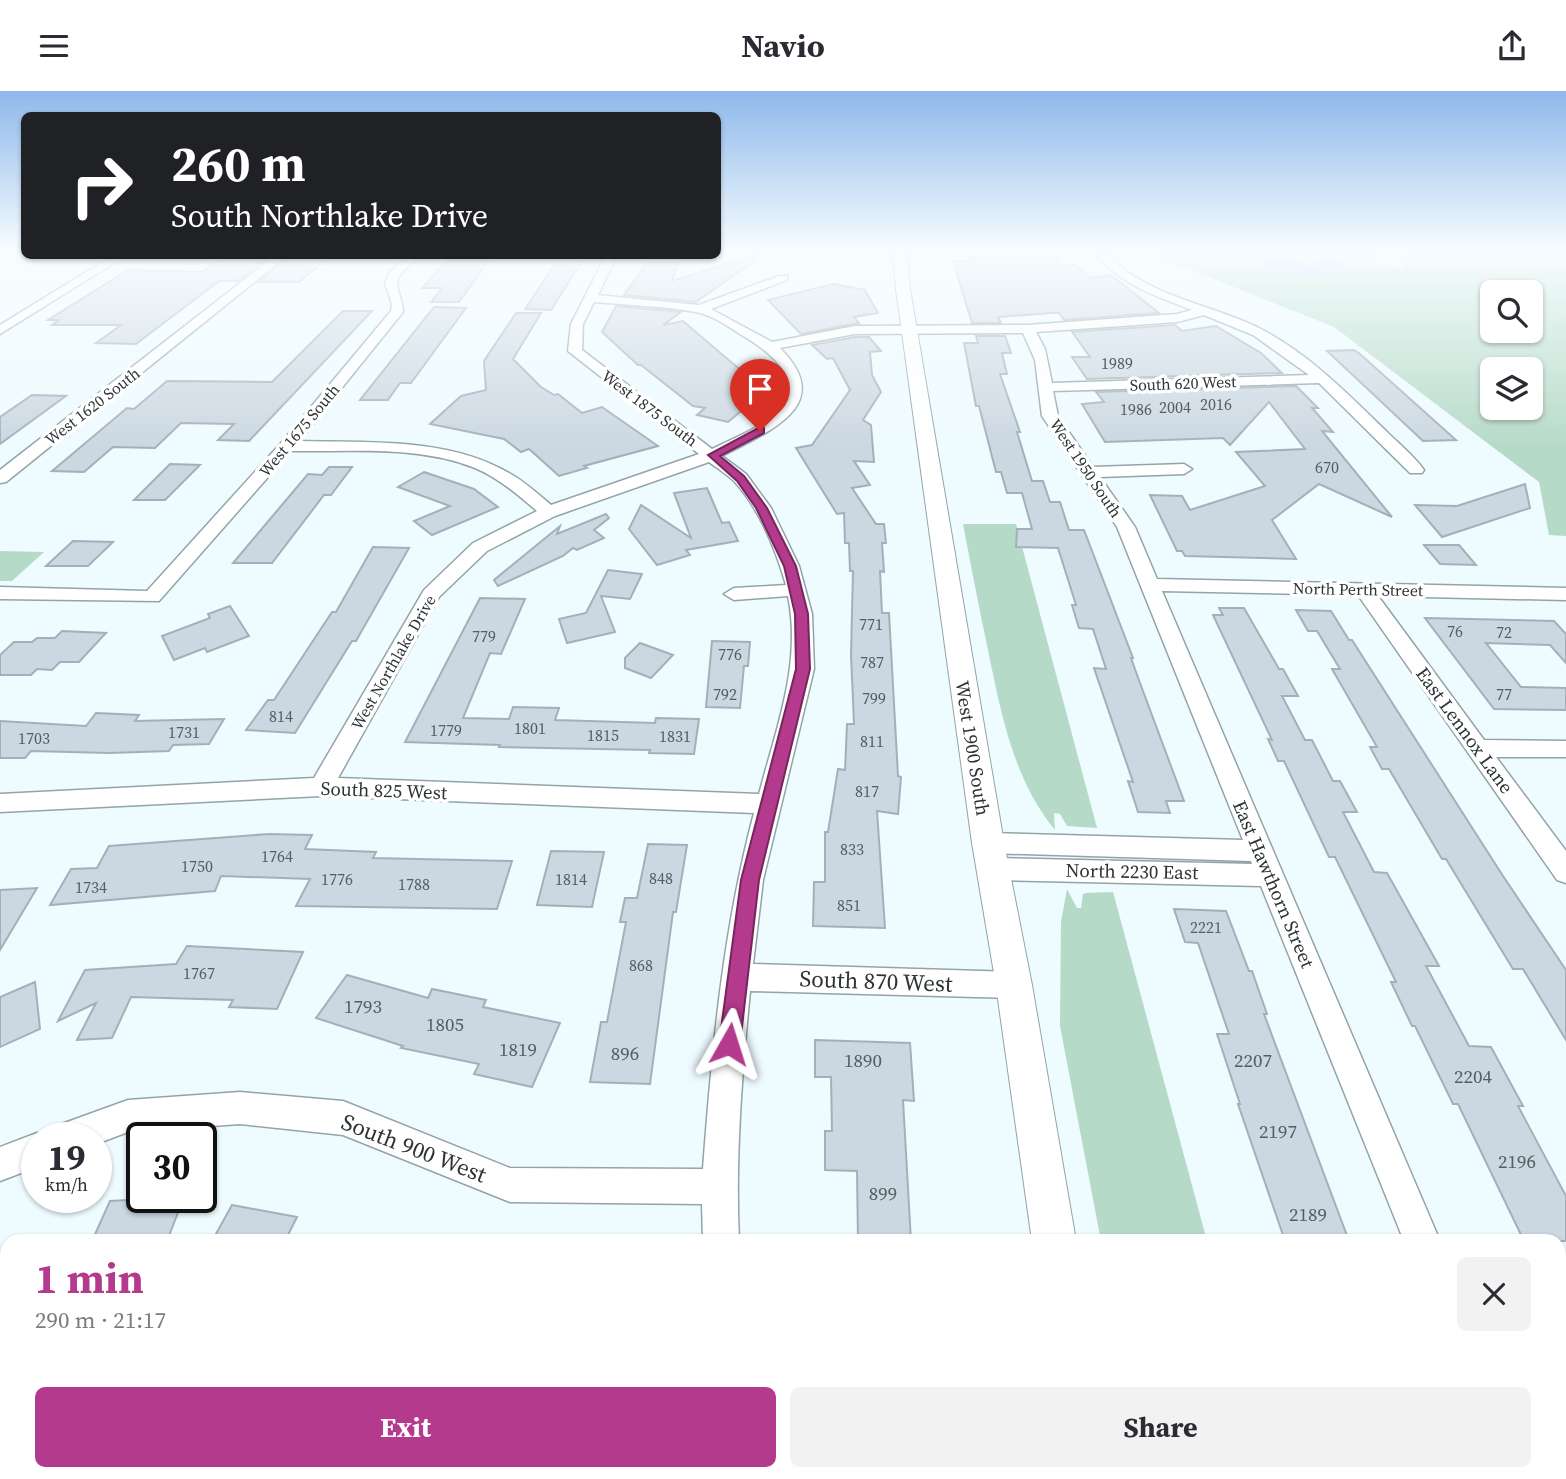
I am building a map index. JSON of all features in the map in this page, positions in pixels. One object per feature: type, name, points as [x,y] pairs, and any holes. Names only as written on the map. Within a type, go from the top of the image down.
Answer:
[{"type":"street","name":"West 1620 South","points":[[0,478],[203,318]]},
{"type":"street","name":"West 1675 South","points":[[0,593],[152,597],[286,446],[392,318]]},
{"type":"street","name":"West 1875 South","points":[[580,318],[575,351],[740,478],[762,508],[790,566],[802,614],[803,669],[750,880],[737,977],[727,1066],[719,1187],[721,1234]]},
{"type":"street","points":[[721,318],[770,346],[831,333],[1027,329],[1178,318]]},
{"type":"street","name":"West 1900 South","points":[[908,318],[1053,1234]]},
{"type":"street","points":[[1220,318],[1265,336],[1296,357],[1416,470]]},
{"type":"street","name":"West 1950 South","points":[[1027,329],[1038,341],[1050,416],[1126,527]]},
{"type":"street","name":"West Northlake Drive","points":[[321,787],[431,594],[480,547],[549,512],[713,455],[779,419],[792,403],[795,388],[793,373],[770,346]]},
{"type":"street","name":"South 620 West","points":[[1046,387],[1321,379]]},
{"type":"street","points":[[286,446],[404,449],[474,463],[502,475],[549,512]]},
{"type":"street","points":[[1088,472],[1184,469]]},
{"type":"street","name":"East Hawthorn Street","points":[[1126,527],[1419,1234]]},
{"type":"street","name":"North Perth Street","points":[[1150,585],[1566,594]]},
{"type":"street","name":"East Lennox Lane","points":[[1363,589],[1566,872]]},
{"type":"street","points":[[734,594],[797,590]]},
{"type":"street","points":[[1477,748],[1566,749]]},
{"type":"street","name":"South 825 West","points":[[0,803],[321,787],[769,804]]},
{"type":"street","name":"North 2230 East","points":[[991,856],[1265,863]]},
{"type":"street","name":"South 870 West","points":[[737,977],[1014,985]]},
{"type":"street","name":"South 900 West","points":[[112,1122],[128,1116],[240,1108],[343,1118],[510,1185],[719,1187]]},
{"type":"street","points":[[0,1164],[21,1156]]},
{"type":"green space","points":[[1311,318],[1480,318],[1480,343],[1543,343],[1543,318],[1566,318],[1566,536],[1549,535],[1539,482],[1334,327]]},
{"type":"green space","points":[[963,524],[1016,524],[1097,828],[1067,826],[1060,814],[1054,813],[1055,830],[1029,789],[1019,767],[998,698]]},
{"type":"green space","points":[[0,551],[44,552],[12,581],[0,581]]},
{"type":"green space","points":[[1067,889],[1077,908],[1081,908],[1083,894],[1113,892],[1205,1234],[1100,1234],[1060,1026],[1061,922]]},
{"type":"building","points":[[52,318],[171,318],[136,344],[96,343],[121,325],[52,325],[59,320],[48,320]]},
{"type":"building","points":[[336,318],[366,318],[249,441],[218,440],[234,424],[181,423],[155,448],[113,447],[84,472],[52,471],[127,408],[134,409],[167,381],[272,382]]},
{"type":"building","points":[[425,318],[459,318],[411,383],[400,383],[388,400],[360,400]]},
{"type":"building","points":[[513,318],[538,318],[513,359],[541,387],[554,395],[558,394],[582,413],[602,407],[658,446],[584,466],[587,468],[559,476],[529,449],[521,452],[504,439],[430,424],[461,396],[486,390],[484,361]]},
{"type":"building","points":[[610,318],[673,318],[663,325],[683,321],[741,370],[745,369],[758,384],[746,407],[728,422],[697,415],[705,408],[693,406],[638,365],[602,332]]},
{"type":"building","points":[[785,318],[855,318],[859,323],[801,334]]},
{"type":"building","points":[[970,318],[998,318],[1001,323],[972,323]]},
{"type":"building","points":[[1062,318],[1094,318],[1064,320]]},
{"type":"building","points":[[1175,325],[1182,331],[1216,326],[1261,353],[1282,373],[1087,379],[1072,357],[1090,357],[1072,332]]},
{"type":"building","points":[[976,336],[1005,336],[1011,353],[1002,353],[1007,374],[1000,374],[1020,432],[1017,432],[1032,481],[1043,481],[1050,502],[1060,502],[1069,530],[1084,530],[1184,801],[1166,801],[1170,813],[1138,812],[1128,781],[1133,782],[1094,668],[1106,669],[1093,629],[1079,628],[1072,605],[1076,605],[1058,548],[1016,547],[1017,529],[1032,529],[1022,493],[1007,493],[1001,472],[996,472],[979,406],[976,406],[964,343],[978,343]]},
{"type":"building","points":[[869,337],[881,351],[870,352],[872,375],[881,392],[863,420],[871,425],[874,462],[854,461],[870,485],[852,488],[876,524],[884,524],[886,543],[882,543],[884,572],[880,571],[882,613],[889,613],[898,776],[901,777],[898,814],[877,811],[885,928],[813,926],[814,882],[825,882],[825,832],[828,832],[838,769],[845,770],[847,724],[854,724],[851,655],[853,571],[850,571],[849,543],[845,543],[844,513],[837,514],[796,448],[812,445],[850,390],[833,358],[827,359],[812,345]]},
{"type":"building","points":[[1354,350],[1456,440],[1423,441],[1327,351]]},
{"type":"building","points":[[1296,386],[1318,408],[1312,408],[1333,432],[1322,431],[1392,517],[1319,484],[1272,520],[1296,559],[1185,556],[1182,551],[1177,551],[1150,495],[1182,496],[1190,510],[1265,486],[1236,452],[1305,449],[1269,402],[1230,445],[1223,438],[1105,442],[1082,404],[1104,402],[1096,392]]},
{"type":"building","points":[[32,395],[66,396],[0,444],[0,417]]},
{"type":"building","points":[[170,464],[200,465],[165,500],[134,500]]},
{"type":"building","points":[[329,467],[352,467],[331,495],[324,495],[272,563],[233,563],[308,474],[322,475]]},
{"type":"building","points":[[424,472],[474,489],[498,507],[432,535],[414,521],[450,506],[398,487]]},
{"type":"building","points":[[1525,484],[1530,508],[1442,537],[1415,505],[1457,506]]},
{"type":"building","points":[[707,488],[722,523],[729,522],[738,541],[686,550],[690,555],[657,565],[629,529],[641,505],[691,538],[674,493]]},
{"type":"building","points":[[606,514],[609,518],[594,530],[604,538],[577,550],[573,548],[563,556],[498,586],[494,580],[560,526],[557,534]]},
{"type":"building","points":[[73,541],[113,542],[88,566],[46,566]]},
{"type":"building","points":[[1424,545],[1459,545],[1476,565],[1440,564]]},
{"type":"building","points":[[373,547],[409,548],[356,641],[352,641],[295,733],[246,730],[268,700],[274,700],[332,612],[336,612]]},
{"type":"building","points":[[608,570],[642,574],[630,599],[601,596],[615,632],[567,643],[559,619],[586,613]]},
{"type":"building","points":[[480,598],[525,599],[501,654],[490,653],[463,718],[509,719],[513,707],[559,708],[555,720],[655,723],[656,718],[699,719],[694,754],[649,753],[650,750],[405,742]]},
{"type":"building","points":[[230,606],[249,636],[207,652],[205,648],[174,660],[162,636],[210,618],[208,614]]},
{"type":"building","points":[[1219,608],[1244,608],[1298,696],[1282,696],[1305,740],[1312,740],[1333,781],[1340,781],[1357,812],[1343,812],[1374,872],[1387,873],[1439,966],[1426,966],[1469,1046],[1491,1047],[1523,1106],[1518,1106],[1566,1196],[1566,1234],[1521,1234],[1458,1104],[1453,1104],[1415,1026],[1412,1026],[1391,982],[1396,982],[1335,857],[1329,857],[1284,761],[1278,761],[1268,739],[1272,740],[1213,615],[1223,615]]},
{"type":"building","points":[[1296,610],[1331,611],[1566,970],[1566,1040],[1523,969],[1513,969],[1446,859],[1442,859],[1389,769],[1382,769],[1370,747],[1377,747],[1332,669],[1340,669],[1317,631],[1308,631]]},
{"type":"building","points":[[1425,618],[1554,621],[1566,634],[1566,663],[1550,645],[1486,643],[1521,687],[1566,688],[1566,710],[1494,709]]},
{"type":"building","points":[[62,631],[106,633],[79,662],[60,662],[52,670],[37,669],[31,675],[0,675],[0,655],[14,642],[55,638]]},
{"type":"building","points":[[712,641],[750,642],[748,666],[744,666],[740,708],[706,707]]},
{"type":"building","points":[[640,643],[673,655],[651,678],[625,668],[625,658]]},
{"type":"building","points":[[96,713],[139,715],[135,721],[224,719],[209,744],[173,745],[169,751],[31,751],[25,758],[0,758],[0,721],[86,726]]},
{"type":"building","points":[[269,834],[312,835],[305,849],[376,852],[373,858],[512,861],[497,909],[296,906],[310,879],[221,876],[215,891],[50,905],[71,869],[97,868],[109,846]]},
{"type":"building","points":[[648,844],[687,845],[676,912],[673,912],[650,1084],[590,1082],[601,1022],[607,1022],[626,922],[620,922],[625,898],[637,898]]},
{"type":"building","points":[[551,851],[604,852],[592,907],[537,905]]},
{"type":"building","points":[[37,888],[0,950],[0,890]]},
{"type":"building","points":[[1174,909],[1226,911],[1249,971],[1252,971],[1267,1014],[1264,1014],[1346,1234],[1283,1234],[1217,1034],[1229,1034],[1198,943],[1185,942]]},
{"type":"building","points":[[187,946],[303,952],[277,1009],[229,1007],[233,1000],[131,997],[112,1038],[77,1040],[96,1003],[58,1021],[85,970],[176,964]]},
{"type":"building","points":[[347,975],[428,998],[432,989],[486,1000],[483,1007],[560,1023],[532,1087],[474,1074],[479,1064],[401,1048],[403,1046],[316,1018]]},
{"type":"building","points":[[35,982],[40,1029],[0,1047],[0,997]]},
{"type":"building","points":[[815,1040],[910,1043],[914,1101],[903,1100],[911,1234],[858,1234],[857,1171],[825,1170],[825,1131],[832,1131],[831,1077],[815,1077]]},
{"type":"building","points":[[126,1200],[126,1213],[178,1213],[170,1234],[95,1234],[105,1213],[112,1213],[112,1201]]},
{"type":"building","points":[[232,1205],[297,1217],[288,1234],[216,1234]]},
{"type":"route","points":[[729,1044],[750,880],[803,669],[802,614],[790,566],[762,508],[740,478],[713,455],[760,431]]}]
